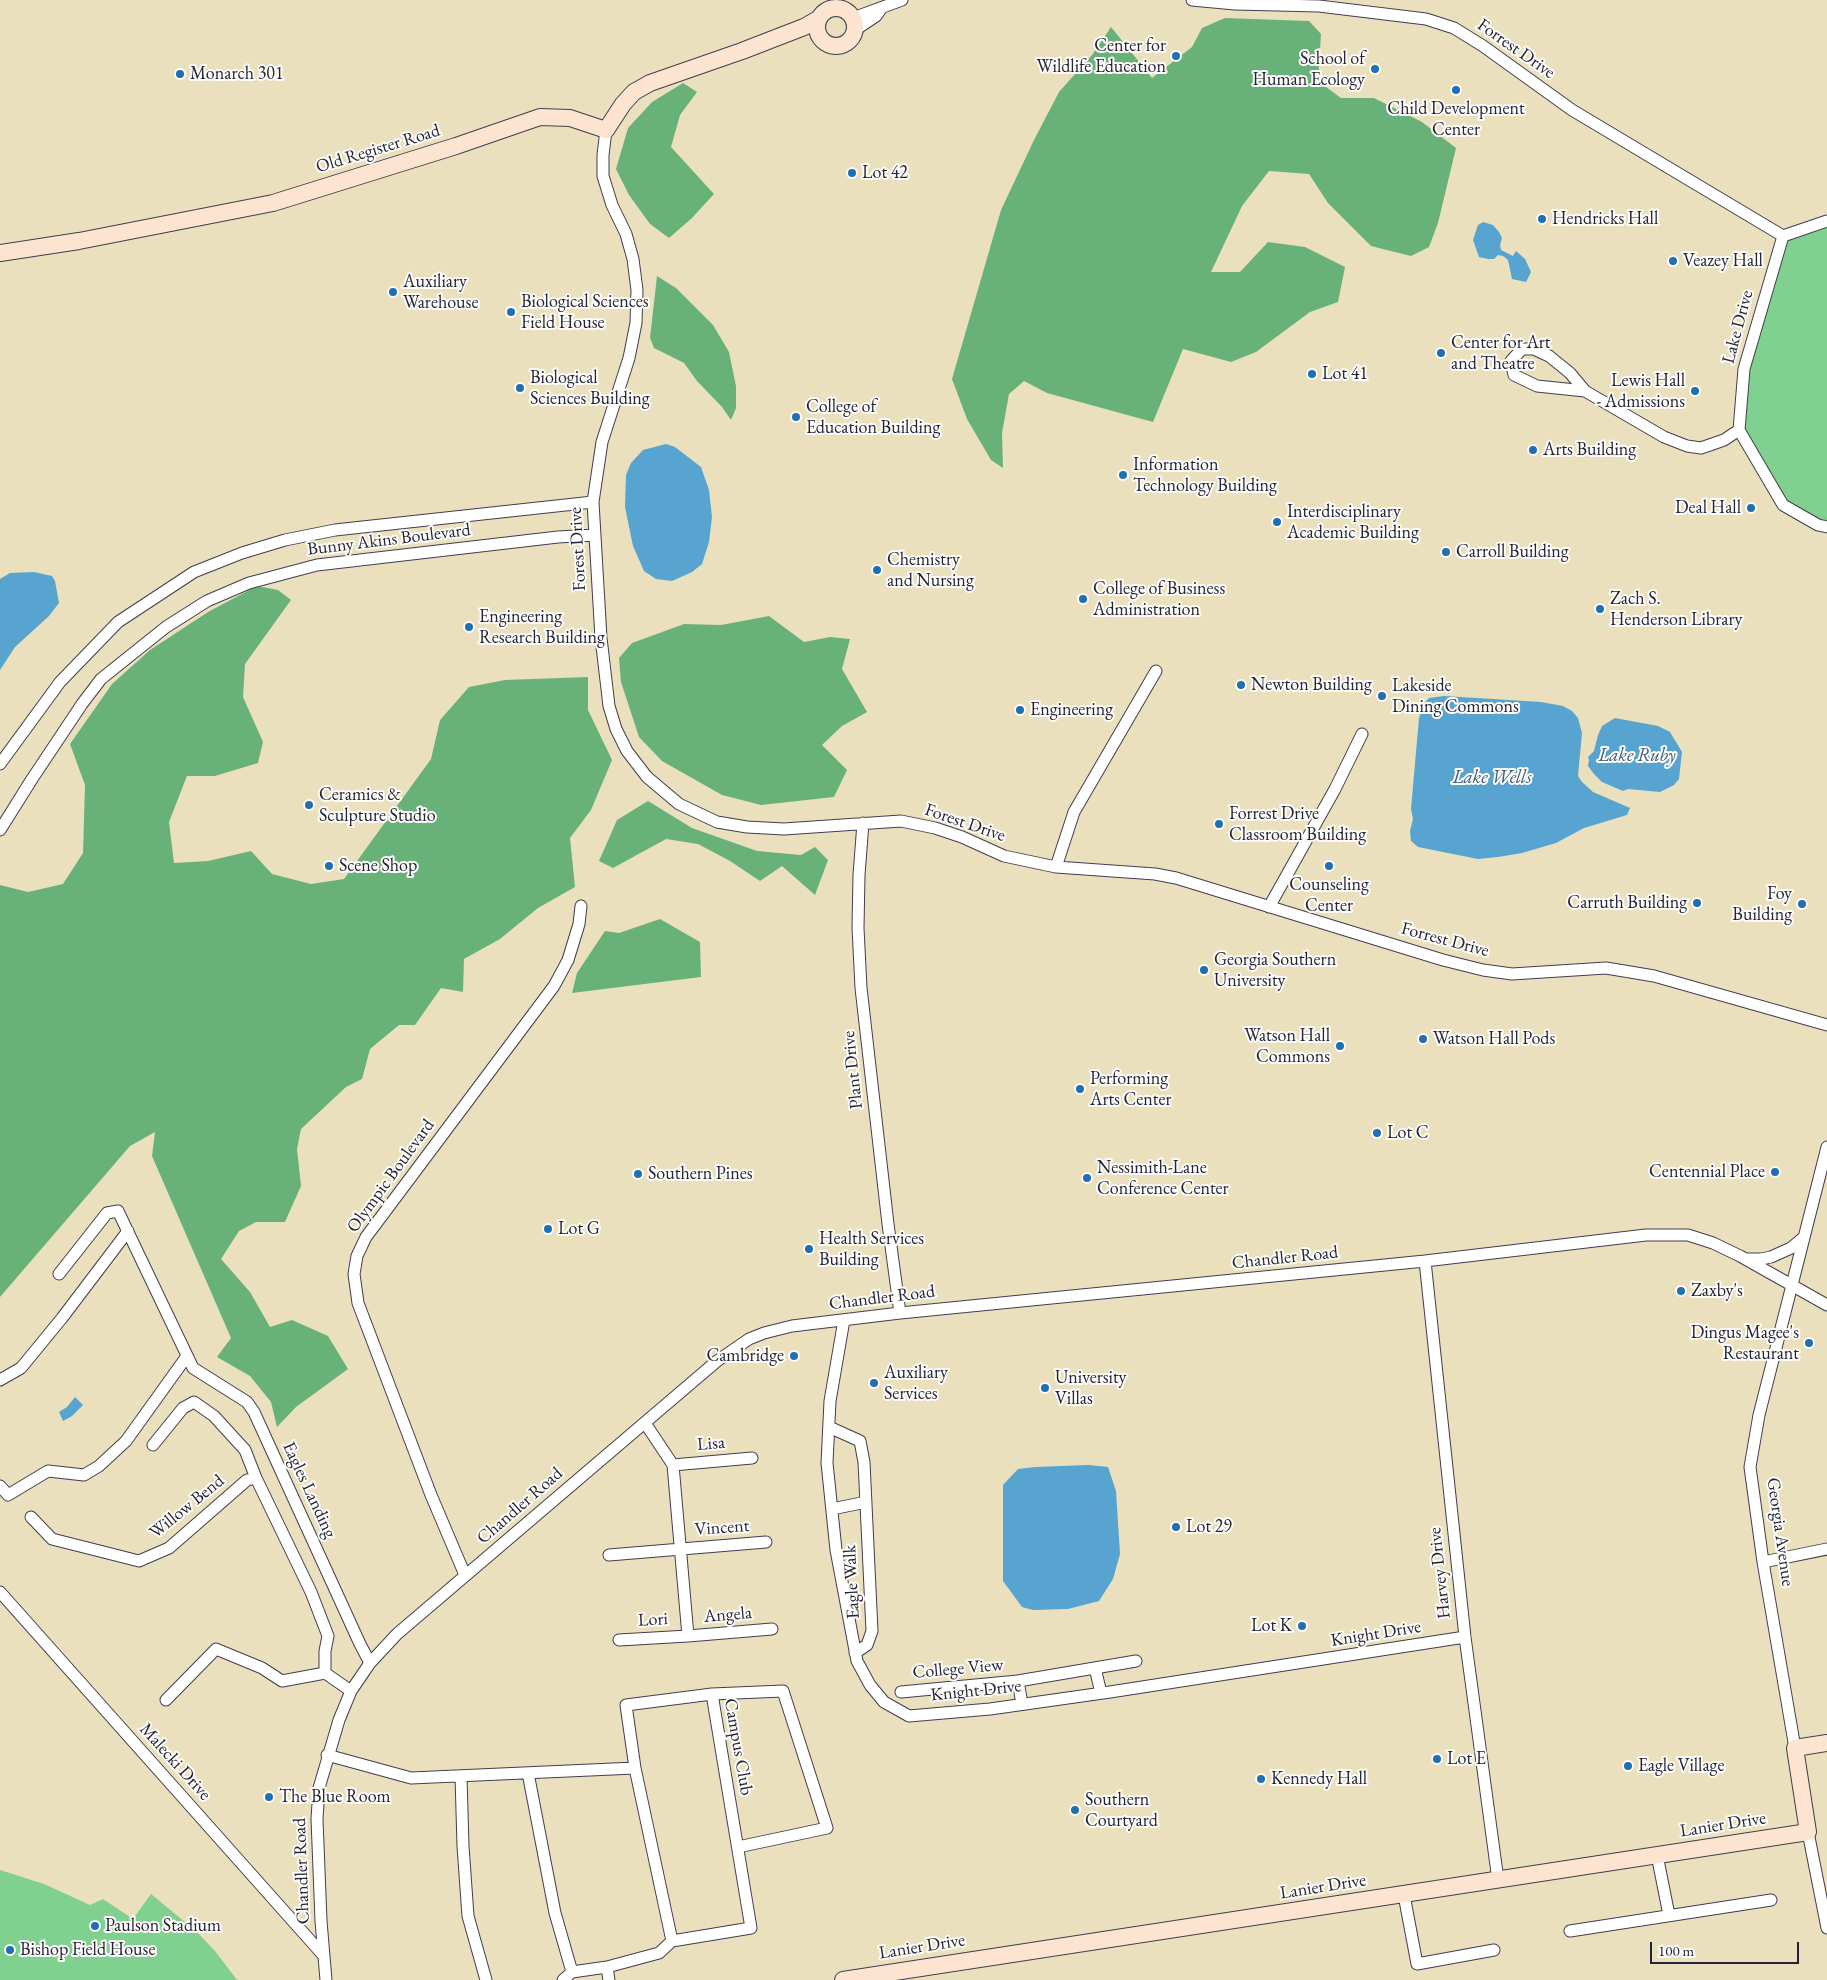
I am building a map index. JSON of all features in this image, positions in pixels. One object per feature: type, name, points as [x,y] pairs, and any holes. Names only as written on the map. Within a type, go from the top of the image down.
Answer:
[{"type":"street","points":[[606,130],[623,104],[634,92],[650,83],[804,27],[822,10],[836,8],[848,15],[876,16],[881,9],[902,0]]},
{"type":"street","name":"Forrest Drive","points":[[1192,0],[1236,4],[1319,3],[1426,19],[1454,28],[1483,46],[1572,110],[1783,236]]},
{"type":"street","points":[[822,10],[816,31],[822,42]]},
{"type":"street","points":[[742,51],[784,45],[802,40],[842,46],[851,39],[848,15]]},
{"type":"street","name":"Old Register Road","points":[[0,253],[273,203],[456,146],[540,117],[570,118],[606,130]]},
{"type":"street","name":"Forest Drive","points":[[606,130],[603,155],[604,176],[612,205],[626,234],[633,259],[637,290],[636,323],[629,358],[602,442],[593,502],[601,638],[609,706],[616,729],[624,744],[647,778],[679,804],[717,822],[747,827],[784,829],[900,821],[934,828],[962,837],[1004,856],[1056,867]]},
{"type":"street","points":[[1783,236],[1827,221]]},
{"type":"street","name":"Lake Drive","points":[[1739,430],[1744,369],[1783,236]]},
{"type":"street","points":[[1585,391],[1536,386],[1514,375],[1511,361],[1522,349],[1534,348],[1549,356],[1570,373],[1585,391],[1664,437],[1687,446],[1701,448],[1724,440],[1739,430],[1783,505],[1818,525],[1827,527]]},
{"type":"street","name":"Bunny Akins Boulevard","points":[[0,764],[60,682],[118,622],[194,572],[242,553],[285,540],[335,530],[593,502]]},
{"type":"street","name":"Bunny Akins Boulevard","points":[[0,830],[42,762],[101,679],[166,626],[207,601],[249,583],[317,565],[558,537],[594,535]]},
{"type":"street","points":[[1056,867],[1074,812],[1156,671]]},
{"type":"street","points":[[1269,907],[1335,789],[1362,734]]},
{"type":"street","name":"Plant Drive","points":[[863,823],[858,875],[861,988],[900,1313]]},
{"type":"street","name":"Forrest Drive","points":[[1056,867],[1155,874],[1176,878],[1443,960],[1483,970],[1512,974],[1606,968],[1654,976],[1827,1025]]},
{"type":"street","name":"Olympic Boulevard","points":[[464,1575],[431,1495],[358,1303],[354,1274],[357,1256],[366,1237],[554,986],[568,960],[579,924],[581,906]]},
{"type":"street","name":"Georgia Avenue","points":[[1827,1147],[1759,1414],[1750,1467],[1763,1562],[1808,1832],[1825,1900],[1827,1928]]},
{"type":"street","name":"Eagles Landing","points":[[59,1274],[107,1213],[118,1211],[193,1368],[248,1402],[254,1412],[370,1663]]},
{"type":"street","points":[[0,1380],[21,1368],[62,1318],[128,1231]]},
{"type":"street","name":"Chandler Road","points":[[326,1980],[317,1819],[319,1788],[338,1720],[351,1691],[370,1663],[397,1634],[464,1575],[510,1540],[717,1361],[749,1339],[792,1326],[900,1313],[1425,1261],[1646,1235],[1688,1235],[1713,1243],[1827,1305]]},
{"type":"street","points":[[1745,1259],[1771,1257],[1791,1248],[1803,1238]]},
{"type":"street","name":"Harvey Drive","points":[[1425,1261],[1464,1637],[1498,1880]]},
{"type":"street","name":"Knight Drive","points":[[844,1320],[830,1401],[829,1427],[828,1463],[836,1550],[857,1661],[870,1685],[884,1702],[909,1716],[1022,1704],[1101,1693],[1464,1637]]},
{"type":"street","points":[[0,1486],[8,1495],[48,1471],[84,1475],[99,1466],[126,1441],[187,1356]]},
{"type":"street","points":[[153,1445],[183,1408],[194,1402],[214,1416],[245,1450],[256,1478],[311,1592],[328,1636],[325,1652],[325,1673]]},
{"type":"street","points":[[645,1423],[673,1464],[688,1636]]},
{"type":"street","name":"Eagle Walk","points":[[829,1427],[860,1441],[864,1462],[872,1631],[867,1646],[856,1653]]},
{"type":"street","name":"Lisa","points":[[673,1464],[752,1458]]},
{"type":"street","name":"Willow Bend","points":[[31,1518],[52,1539],[139,1561],[169,1548],[247,1480],[256,1478]]},
{"type":"street","points":[[832,1508],[866,1502]]},
{"type":"street","name":"Vincent","points":[[609,1555],[766,1542]]},
{"type":"street","points":[[1763,1562],[1827,1549]]},
{"type":"street","name":"Malecki Drive","points":[[0,1592],[324,1956]]},
{"type":"street","name":"Angela","points":[[688,1636],[772,1629]]},
{"type":"street","name":"Lori","points":[[619,1640],[688,1636]]},
{"type":"street","points":[[166,1700],[216,1649],[262,1668],[282,1681],[325,1673],[351,1691]]},
{"type":"street","name":"College View","points":[[901,1692],[1018,1681],[1136,1661]]},
{"type":"street","points":[[1095,1668],[1101,1693]]},
{"type":"street","name":"College View","points":[[1018,1681],[1022,1704]]},
{"type":"street","points":[[712,1694],[783,1691],[827,1828],[738,1847]]},
{"type":"street","name":"Campus Club","points":[[568,1976],[659,1953],[672,1941],[751,1928],[712,1694],[626,1705],[635,1768]]},
{"type":"street","points":[[1795,1748],[1827,1743]]},
{"type":"street","points":[[327,1755],[411,1778],[635,1768],[672,1941]]},
{"type":"street","points":[[528,1772],[568,1976]]},
{"type":"street","points":[[461,1776],[468,1916],[486,1980]]},
{"type":"street","name":"Lanier Drive","points":[[843,1980],[909,1975],[1808,1832]]},
{"type":"street","points":[[1657,1855],[1669,1915]]},
{"type":"street","points":[[1404,1895],[1417,1964],[1494,1950]]},
{"type":"street","points":[[1570,1931],[1771,1900]]},
{"type":"street","points":[[607,1967],[609,1980]]},
{"type":"green space","points":[[1225,18],[1309,21],[1321,34],[1318,81],[1341,98],[1374,98],[1422,122],[1456,148],[1438,223],[1429,247],[1411,256],[1371,246],[1328,203],[1309,174],[1269,171],[1242,206],[1211,272],[1240,272],[1268,242],[1305,247],[1345,267],[1338,302],[1310,312],[1256,352],[1231,362],[1183,349],[1153,422],[1047,393],[1024,381],[1009,394],[1002,433],[1003,468],[991,460],[967,419],[952,379],[1001,210],[1034,140],[1059,92],[1092,55],[1111,27],[1152,78],[1192,47],[1202,28]]},
{"type":"green space","points":[[683,83],[697,92],[680,115],[671,147],[714,194],[692,218],[669,238],[650,224],[629,195],[616,169],[628,128],[652,102]]},
{"type":"green space","points":[[1827,221],[1827,527],[1783,505],[1739,430],[1744,369],[1783,236]]},
{"type":"green space","points":[[657,276],[676,288],[713,325],[729,352],[736,386],[736,408],[731,420],[684,363],[654,348],[650,338]]},
{"type":"green space","points":[[257,586],[278,590],[291,600],[245,664],[243,697],[263,742],[258,763],[215,776],[187,776],[169,822],[174,863],[208,861],[251,851],[272,874],[311,884],[344,879],[431,759],[440,720],[469,687],[505,680],[588,677],[588,710],[612,760],[591,810],[570,838],[575,887],[538,908],[500,939],[464,959],[463,992],[441,988],[415,1025],[399,1025],[370,1049],[362,1079],[346,1087],[301,1129],[297,1149],[301,1186],[285,1222],[256,1222],[239,1231],[221,1259],[250,1292],[270,1327],[292,1320],[328,1336],[348,1369],[296,1407],[277,1427],[271,1402],[250,1376],[217,1357],[231,1338],[152,1156],[155,1132],[130,1146],[0,1297],[0,885],[28,892],[63,884],[83,853],[85,785],[70,744],[112,684],[150,650],[208,612]]},
{"type":"green space","points":[[769,616],[804,642],[830,637],[850,639],[842,669],[867,712],[842,726],[822,745],[847,770],[834,797],[761,805],[722,795],[662,761],[639,737],[621,682],[619,658],[632,643],[684,624],[721,625]]},
{"type":"green space","points":[[648,801],[692,828],[757,851],[801,855],[815,847],[828,860],[815,895],[782,866],[760,881],[730,861],[698,844],[666,839],[613,868],[599,861],[617,820]]},
{"type":"green space","points":[[660,919],[700,942],[701,977],[572,993],[577,973],[605,931],[619,933]]},
{"type":"green space","name":"Paulson Stadium","points":[[0,1870],[44,1884],[90,1905],[103,1899],[133,1919],[151,1894],[197,1932],[215,1951],[237,1980],[0,1980]]},
{"type":"water","points":[[1483,222],[1493,225],[1499,232],[1502,238],[1501,250],[1513,256],[1516,251],[1525,259],[1531,272],[1526,282],[1512,279],[1508,260],[1503,256],[1498,255],[1494,259],[1479,257],[1473,240],[1478,225]]},
{"type":"water","points":[[666,444],[675,447],[701,467],[709,490],[712,517],[709,542],[702,564],[692,572],[672,581],[656,579],[644,571],[633,546],[625,507],[626,475],[631,463],[643,450]]},
{"type":"water","points":[[34,572],[52,576],[55,581],[59,603],[49,616],[15,647],[0,670],[0,579],[10,573]]},
{"type":"water","name":"Lake Wells","points":[[1444,696],[1541,702],[1563,706],[1572,711],[1578,718],[1582,733],[1578,776],[1593,792],[1630,808],[1627,815],[1584,828],[1556,843],[1522,853],[1498,857],[1478,859],[1418,847],[1411,841],[1410,831],[1413,819],[1411,809],[1419,718],[1424,703],[1429,698]]},
{"type":"water","name":"Lake Ruby","points":[[1615,718],[1658,726],[1670,732],[1682,752],[1679,779],[1674,785],[1660,792],[1628,789],[1623,791],[1602,782],[1594,774],[1588,766],[1588,757],[1594,751],[1602,726]]},
{"type":"water","points":[[75,1397],[83,1405],[72,1416],[63,1421],[59,1412],[67,1407]]},
{"type":"water","points":[[1089,1465],[1108,1467],[1116,1491],[1120,1554],[1113,1579],[1099,1601],[1068,1609],[1033,1610],[1022,1607],[1003,1581],[1003,1485],[1018,1469]]},
{"type":"place","name":"Center for Wildlife Education","points":[[1176,56]]},
{"type":"place","name":"School of Human Ecology","points":[[1375,69]]},
{"type":"place","name":"Monarch 301","points":[[180,74]]},
{"type":"place","name":"Child Development Center","points":[[1456,90]]},
{"type":"place","name":"Lot 42","points":[[852,173]]},
{"type":"place","name":"Hendricks Hall","points":[[1542,219]]},
{"type":"place","name":"Veazey Hall","points":[[1673,261]]},
{"type":"place","name":"Auxiliary Warehouse","points":[[393,292]]},
{"type":"place","name":"Biological Sciences Field House","points":[[511,312]]},
{"type":"place","name":"Center for Art and Theatre","points":[[1441,353]]},
{"type":"place","name":"Lot 41","points":[[1312,374]]},
{"type":"place","name":"Biological Sciences Building","points":[[520,388]]},
{"type":"place","name":"Lewis Hall - Admissions","points":[[1695,391]]},
{"type":"place","name":"College of Education Building","points":[[796,417]]},
{"type":"place","name":"Arts Building","points":[[1533,450]]},
{"type":"place","name":"Information Technology Building","points":[[1123,475]]},
{"type":"place","name":"Deal Hall","points":[[1751,508]]},
{"type":"place","name":"Interdisciplinary Academic Building","points":[[1277,522]]},
{"type":"place","name":"Carroll Building","points":[[1446,552]]},
{"type":"place","name":"Chemistry and Nursing","points":[[877,570]]},
{"type":"place","name":"College of Business Administration","points":[[1083,599]]},
{"type":"place","name":"Zach S. Henderson Library","points":[[1600,609]]},
{"type":"place","name":"Engineering Research Building","points":[[469,627]]},
{"type":"place","name":"Newton Building","points":[[1241,685]]},
{"type":"place","name":"Lakeside Dining Commons","points":[[1382,696]]},
{"type":"place","name":"Engineering","points":[[1020,710]]},
{"type":"place","name":"Ceramics & Sculpture Studio","points":[[309,805]]},
{"type":"place","name":"Forrest Drive Classroom Building","points":[[1219,824]]},
{"type":"place","name":"Scene Shop","points":[[329,866]]},
{"type":"place","name":"Counseling Center","points":[[1329,866]]},
{"type":"place","name":"Carruth Building","points":[[1697,903]]},
{"type":"place","name":"Foy Building","points":[[1802,904]]},
{"type":"place","name":"Georgia Southern University","points":[[1204,970]]},
{"type":"place","name":"Watson Hall Pods","points":[[1423,1039]]},
{"type":"place","name":"Watson Hall Commons","points":[[1340,1046]]},
{"type":"place","name":"Performing Arts Center","points":[[1080,1089]]},
{"type":"place","name":"Lot C","points":[[1377,1133]]},
{"type":"place","name":"Centennial Place","points":[[1775,1172]]},
{"type":"place","name":"Southern Pines","points":[[638,1174]]},
{"type":"place","name":"Nessimith-Lane Conference Center","points":[[1087,1178]]},
{"type":"place","name":"Lot G","points":[[548,1229]]},
{"type":"place","name":"Health Services Building","points":[[809,1249]]},
{"type":"place","name":"Zaxby's","points":[[1681,1291]]},
{"type":"place","name":"Dingus Magee's Restaurant","points":[[1809,1343]]},
{"type":"place","name":"Cambridge","points":[[794,1356]]},
{"type":"place","name":"Auxiliary Services","points":[[874,1383]]},
{"type":"place","name":"University Villas","points":[[1045,1388]]},
{"type":"place","name":"Lot 29","points":[[1176,1527]]},
{"type":"place","name":"Lot K","points":[[1302,1626]]},
{"type":"place","name":"Lot E","points":[[1437,1759]]},
{"type":"place","name":"Eagle Village","points":[[1628,1766]]},
{"type":"place","name":"Kennedy Hall","points":[[1261,1779]]},
{"type":"place","name":"The Blue Room","points":[[269,1797]]},
{"type":"place","name":"Southern Courtyard","points":[[1075,1810]]},
{"type":"place","name":"Paulson Stadium","points":[[95,1926]]},
{"type":"place","name":"Bishop Field House","points":[[10,1950]]}]
